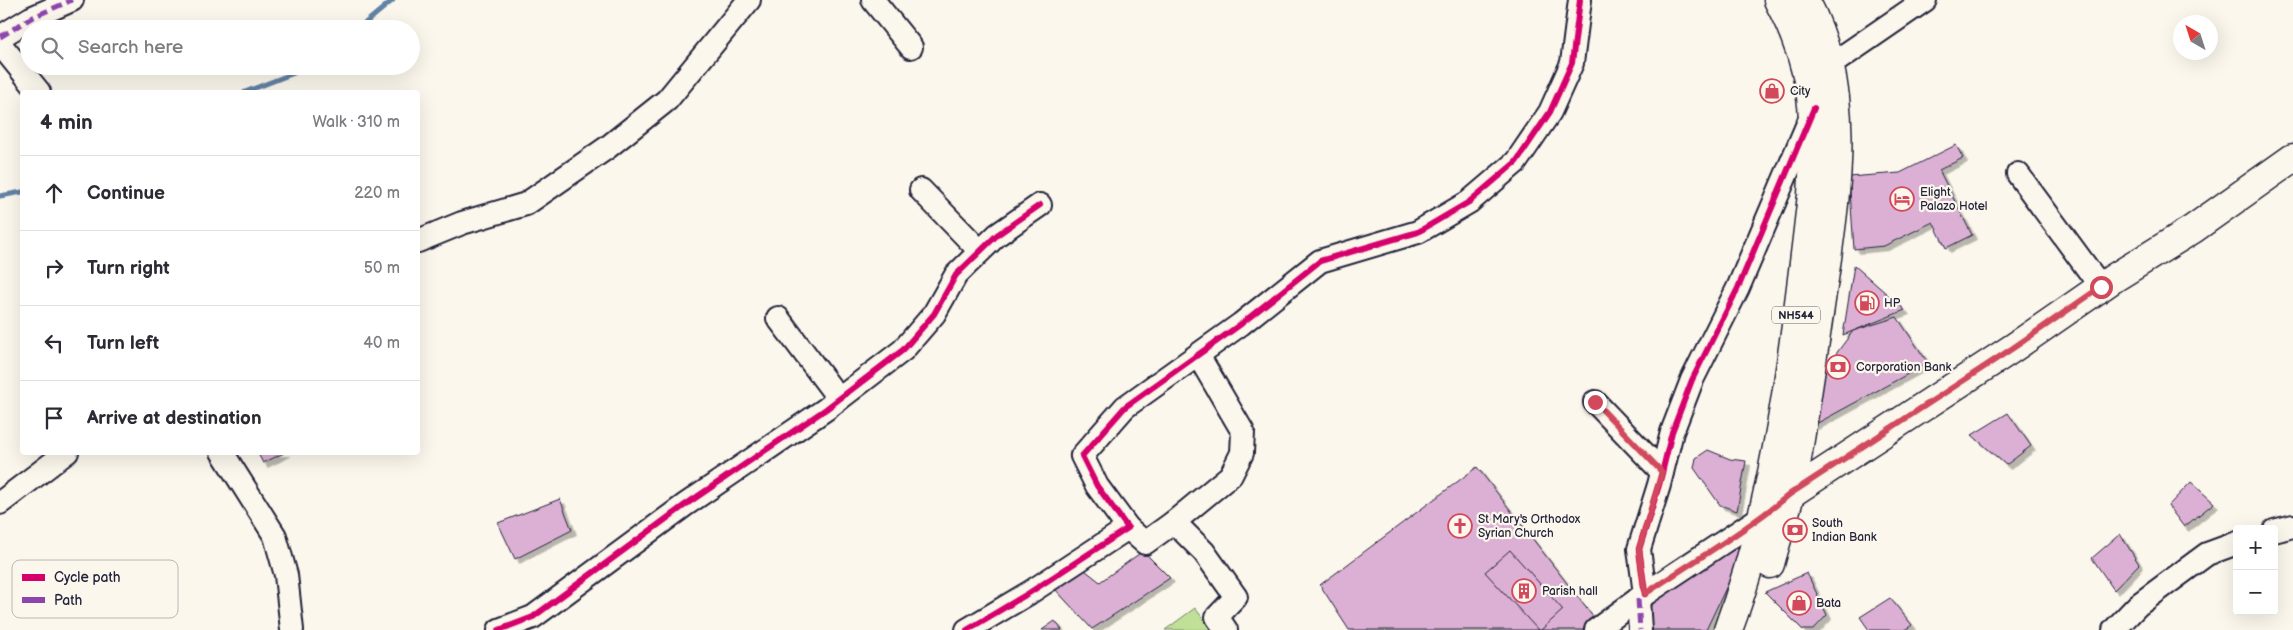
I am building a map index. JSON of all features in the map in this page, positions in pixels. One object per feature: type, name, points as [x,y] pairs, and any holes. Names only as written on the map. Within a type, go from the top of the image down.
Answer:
[{"type":"main road","name":"NH544","points":[[1728,630],[1752,559],[1777,452],[1807,240],[1815,155],[1814,108],[1804,58],[1793,28],[1778,0]]},
{"type":"main road","name":"NH544","points":[[1748,630],[1790,494],[1835,204],[1838,130],[1830,66],[1818,25],[1804,0]]},
{"type":"main road","points":[[1790,494],[2013,348],[2101,287],[2193,229],[2293,158]]},
{"type":"street","points":[[28,20],[72,0]]},
{"type":"street","points":[[420,240],[462,223],[526,204],[608,147],[667,100],[749,0]]},
{"type":"street","points":[[873,0],[911,47]]},
{"type":"street","points":[[1198,355],[1243,432],[1242,453],[1232,475],[1145,543],[1128,528],[1098,486],[1082,456],[1125,406],[1242,324],[1320,261],[1418,232],[1469,202],[1516,162],[1550,112],[1572,63],[1580,0]]},
{"type":"street","points":[[1830,66],[1925,0]]},
{"type":"street","points":[[0,37],[20,25]]},
{"type":"street","points":[[0,44],[20,68]]},
{"type":"street","points":[[26,75],[38,90]]},
{"type":"street","points":[[1640,630],[1639,549],[1672,432],[1692,380],[1738,288],[1814,108]]},
{"type":"street","points":[[2018,174],[2101,287]]},
{"type":"street","points":[[921,190],[979,250]]},
{"type":"street","points":[[499,630],[533,617],[685,505],[839,399],[903,350],[934,314],[956,275],[979,250],[1040,204]]},
{"type":"street","points":[[778,318],[839,399]]},
{"type":"street","points":[[1595,402],[1662,472]]},
{"type":"street","points":[[0,503],[63,455]]},
{"type":"street","points":[[224,455],[275,536],[286,575],[292,630]]},
{"type":"street","points":[[1596,630],[1641,596],[1714,547],[1761,519],[1790,494]]},
{"type":"street","points":[[1174,522],[1204,552],[1236,597],[1217,617],[1226,630]]},
{"type":"street","points":[[2278,530],[2293,526]]},
{"type":"street","points":[[967,630],[1029,594],[1128,528]]},
{"type":"street","points":[[2114,630],[2138,605],[2207,554],[2233,544]]},
{"type":"green space","points":[[1195,608],[1212,630],[1165,630]]},
{"type":"building","name":"Elight Palazo Hotel","points":[[1956,145],[1963,158],[1939,170],[1972,235],[1946,248],[1933,222],[1884,246],[1854,249],[1849,177],[1900,173]]},
{"type":"building","points":[[1854,265],[1905,310],[1843,335]]},
{"type":"building","points":[[1897,317],[1928,363],[1814,425],[1815,382],[1853,331]]},
{"type":"building","points":[[2008,413],[2031,446],[2006,465],[1972,435]]},
{"type":"building","points":[[1708,450],[1730,459],[1746,461],[1737,511],[1720,505],[1694,468],[1696,458]]},
{"type":"building","points":[[259,455],[280,455],[263,463]]},
{"type":"building","name":"St Mary's Orthodox Syrian Church","points":[[1477,467],[1597,622],[1585,630],[1349,630],[1320,585]]},
{"type":"building","points":[[2191,482],[2214,503],[2184,527],[2168,506]]},
{"type":"building","points":[[560,499],[572,530],[515,559],[498,523]]},
{"type":"building","points":[[1752,533],[1706,630],[1648,630],[1647,607]]},
{"type":"building","points":[[2120,534],[2139,564],[2114,590],[2092,558]]},
{"type":"building","name":"Parish hall","points":[[1510,550],[1563,610],[1541,630],[1538,630],[1485,572]]},
{"type":"building","points":[[1143,551],[1170,578],[1092,629],[1054,588],[1081,567],[1100,582]]},
{"type":"building","name":"Bata","points":[[1807,573],[1827,615],[1813,630],[1803,630],[1765,592]]},
{"type":"building","points":[[1890,598],[1912,625],[1905,630],[1869,630],[1860,617]]},
{"type":"building","points":[[1055,621],[1062,630],[1042,630]]},
{"type":"waterway","points":[[369,20],[393,0]]},
{"type":"waterway","points":[[250,90],[289,75]]},
{"type":"waterway","points":[[0,196],[20,192]]},
{"type":"marked path","points":[[28,20],[72,0]]},
{"type":"marked path","points":[[0,37],[20,25]]},
{"type":"marked path","points":[[1638,599],[1640,630]]},
{"type":"cycle path","points":[[967,630],[1029,593],[1128,528],[1097,486],[1082,456],[1125,407],[1241,324],[1320,261],[1418,232],[1469,202],[1516,162],[1550,112],[1572,63],[1580,0]]},
{"type":"cycle path","points":[[1645,594],[1639,549],[1659,485],[1672,432],[1692,380],[1738,288],[1814,108]]},
{"type":"cycle path","points":[[499,630],[533,617],[685,505],[826,409],[903,350],[934,314],[956,275],[997,235],[1040,205]]},
{"type":"place","name":"City","points":[[1772,91]]},
{"type":"place","name":"Elight Palazo Hotel","points":[[1902,199]]},
{"type":"place","name":"HP","points":[[1867,303]]},
{"type":"place","name":"Corporation Bank","points":[[1838,367]]},
{"type":"place","name":"St Mary's Orthodox Syrian Church","points":[[1460,526]]},
{"type":"place","name":"South Indian Bank","points":[[1795,530]]},
{"type":"place","name":"Parish hall","points":[[1524,591]]},
{"type":"place","name":"Bata","points":[[1799,603]]},
{"type":"route","points":[[1595,402],[1662,472],[1639,549],[1645,594],[1714,547],[1761,519],[1790,494],[2013,348],[2101,287]]}]
